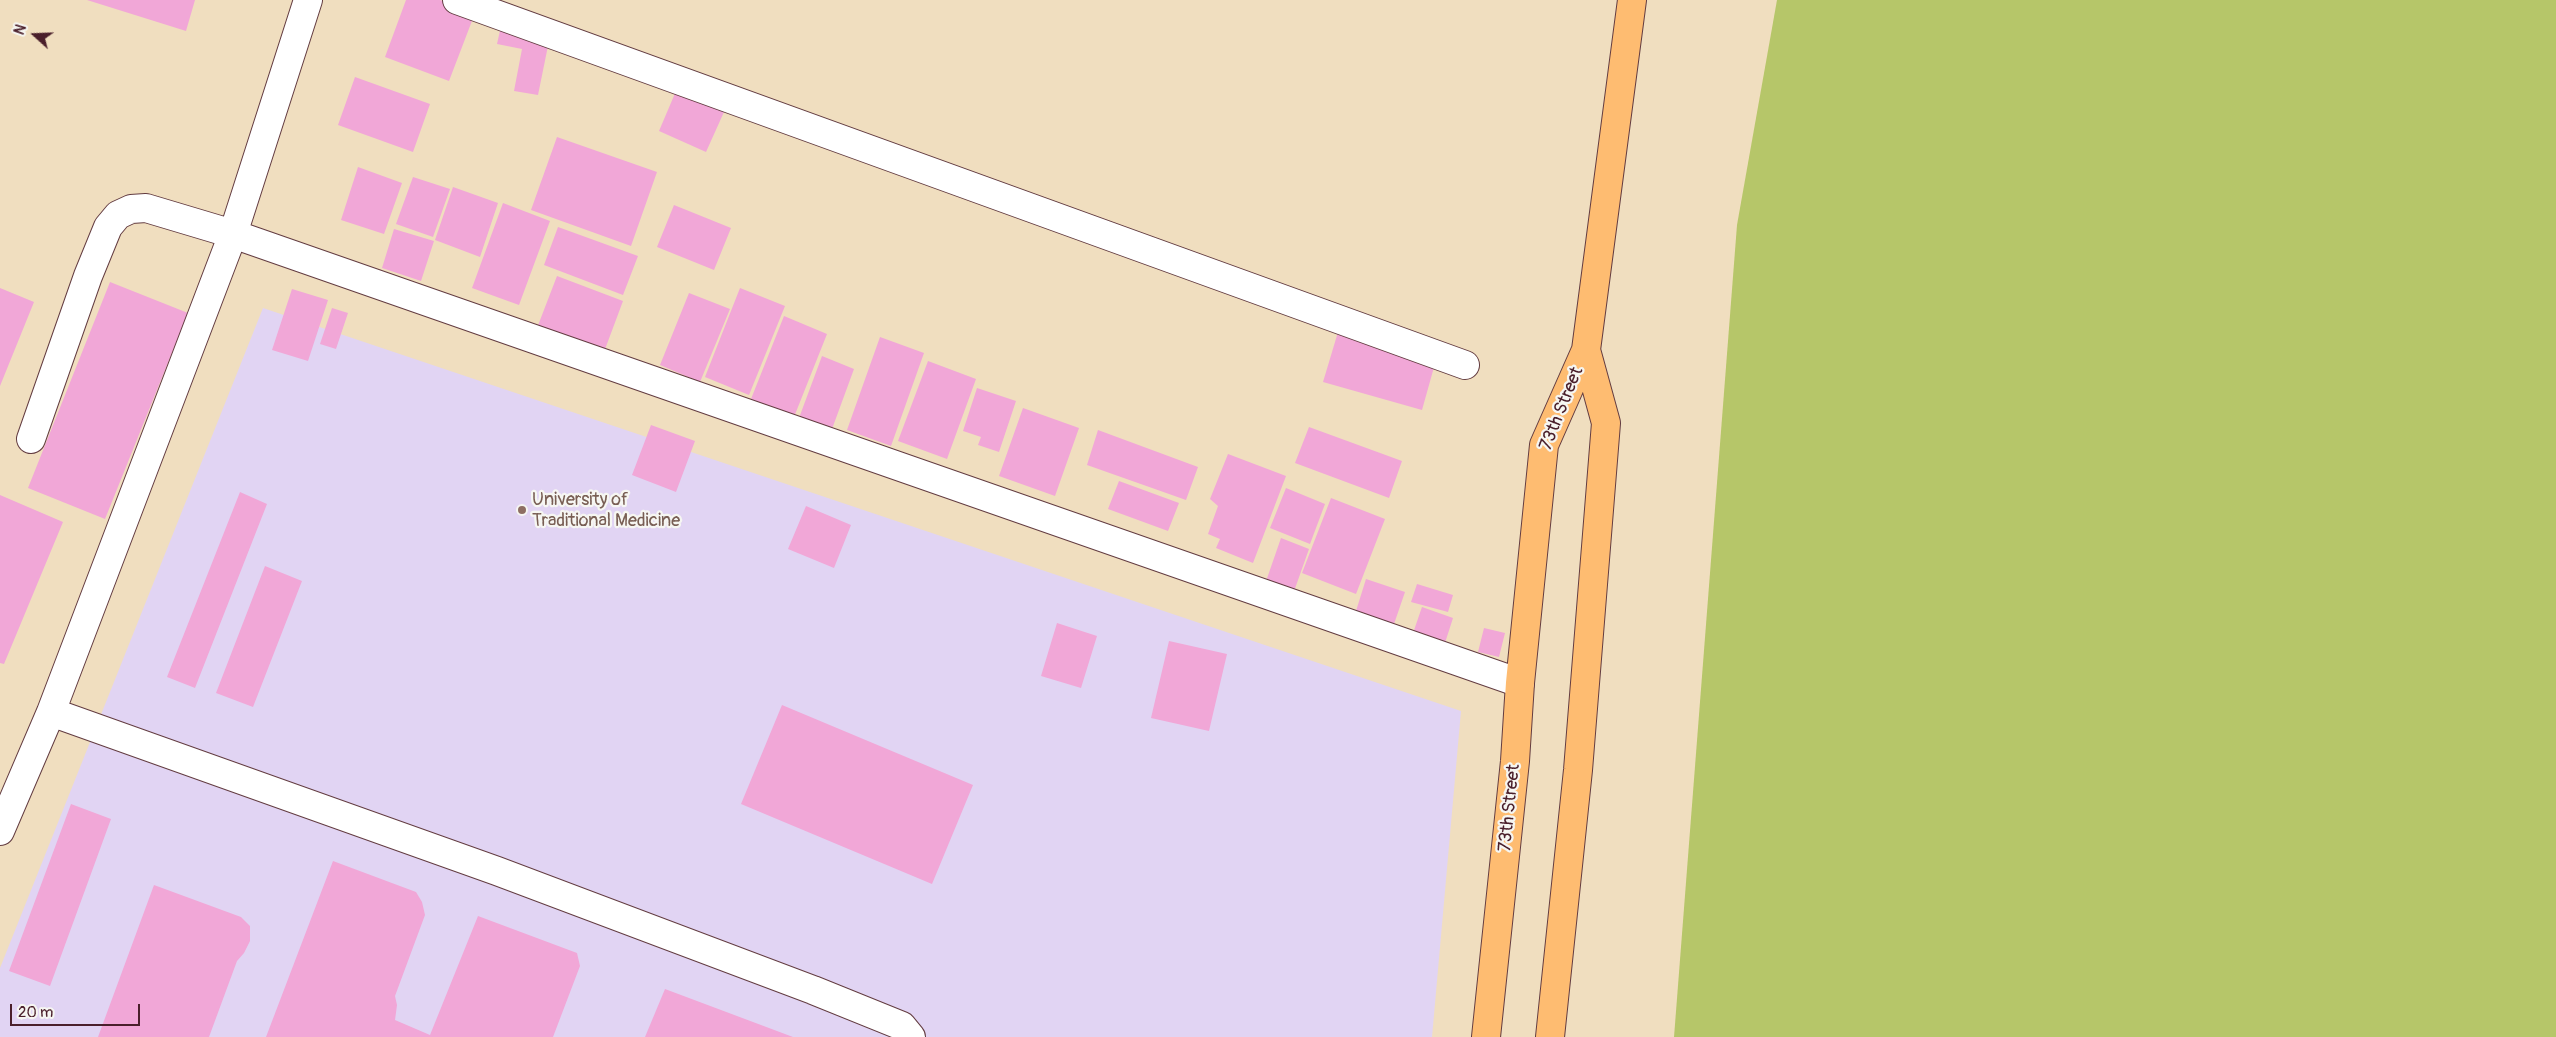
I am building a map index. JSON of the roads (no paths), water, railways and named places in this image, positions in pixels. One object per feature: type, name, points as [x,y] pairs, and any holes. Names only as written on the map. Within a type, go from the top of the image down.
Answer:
[{"type":"main road","points":[[1586,350],[1632,0]]},
{"type":"main road","name":"73th Street","points":[[1486,1037],[1515,761],[1520,683],[1544,445],[1586,350]]},
{"type":"main road","name":"73th Street","points":[[1550,1037],[1578,770],[1606,423],[1586,350]]},
{"type":"street","points":[[0,831],[52,712],[233,234],[308,0]]},
{"type":"street","points":[[456,0],[1465,365]]},
{"type":"street","points":[[31,439],[88,276],[108,227],[118,215],[131,209],[146,208],[233,234],[1520,683]]},
{"type":"street","points":[[52,712],[497,871],[902,1026],[910,1037]]},
{"type":"place","name":"University of Traditional Medicine","points":[[522,510]]}]
